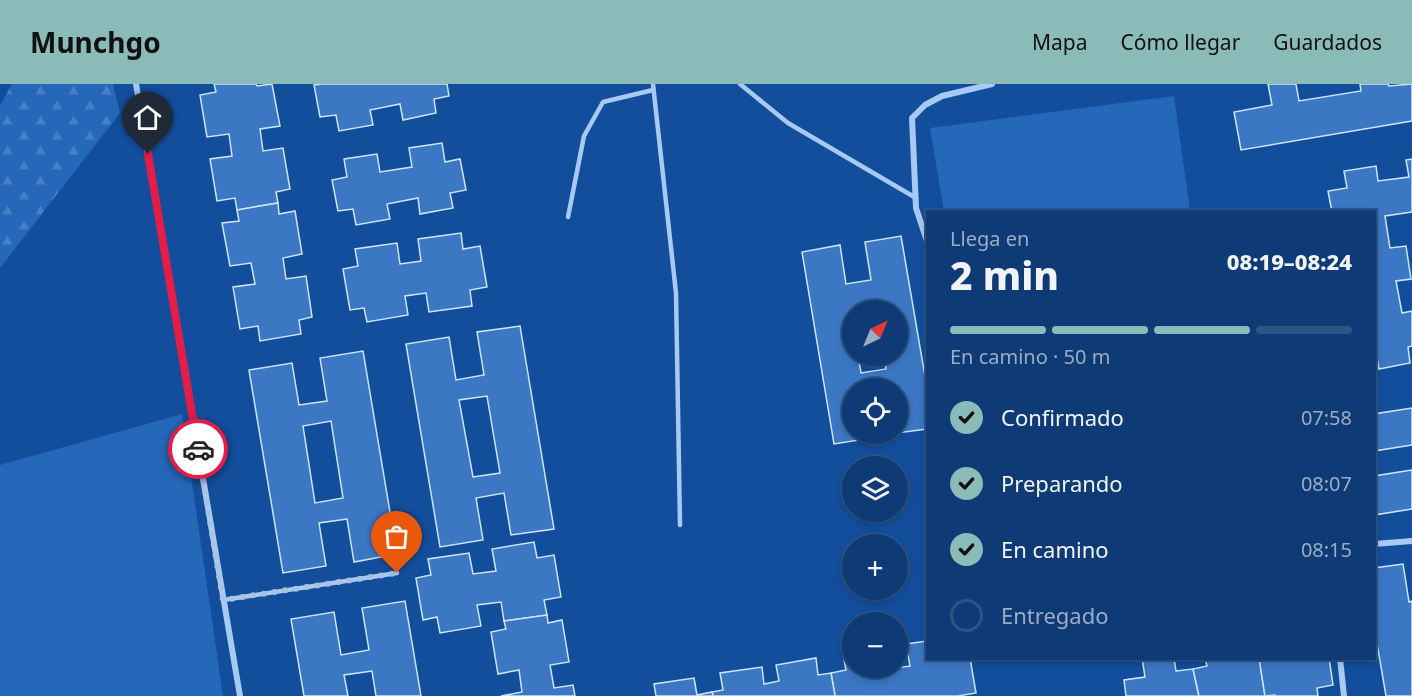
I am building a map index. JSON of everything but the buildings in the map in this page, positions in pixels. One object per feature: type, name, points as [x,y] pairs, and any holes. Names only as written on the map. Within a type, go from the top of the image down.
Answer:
[{"type":"street","points":[[136,84],[240,696]]},
{"type":"street","points":[[926,238],[916,208],[912,118],[925,105],[942,96],[992,84]]},
{"type":"street","points":[[1376,544],[1412,541]]},
{"type":"street","points":[[1340,660],[1344,696]]},
{"type":"lane","points":[[740,84],[788,123],[916,198]]},
{"type":"lane","points":[[568,217],[584,136],[603,102],[653,87],[676,293],[680,525]]},
{"type":"lane","points":[[223,600],[397,573]]},
{"type":"green space","points":[[12,84],[113,84],[120,113],[0,268],[0,106]]},
{"type":"green space","points":[[1174,96],[1190,210],[944,210],[930,128]]},
{"type":"green space","points":[[182,414],[223,696],[0,696],[0,465]]},
{"type":"way so far","points":[[198,449],[223,600],[397,573]]},
{"type":"route","points":[[148,154],[198,449]]}]
